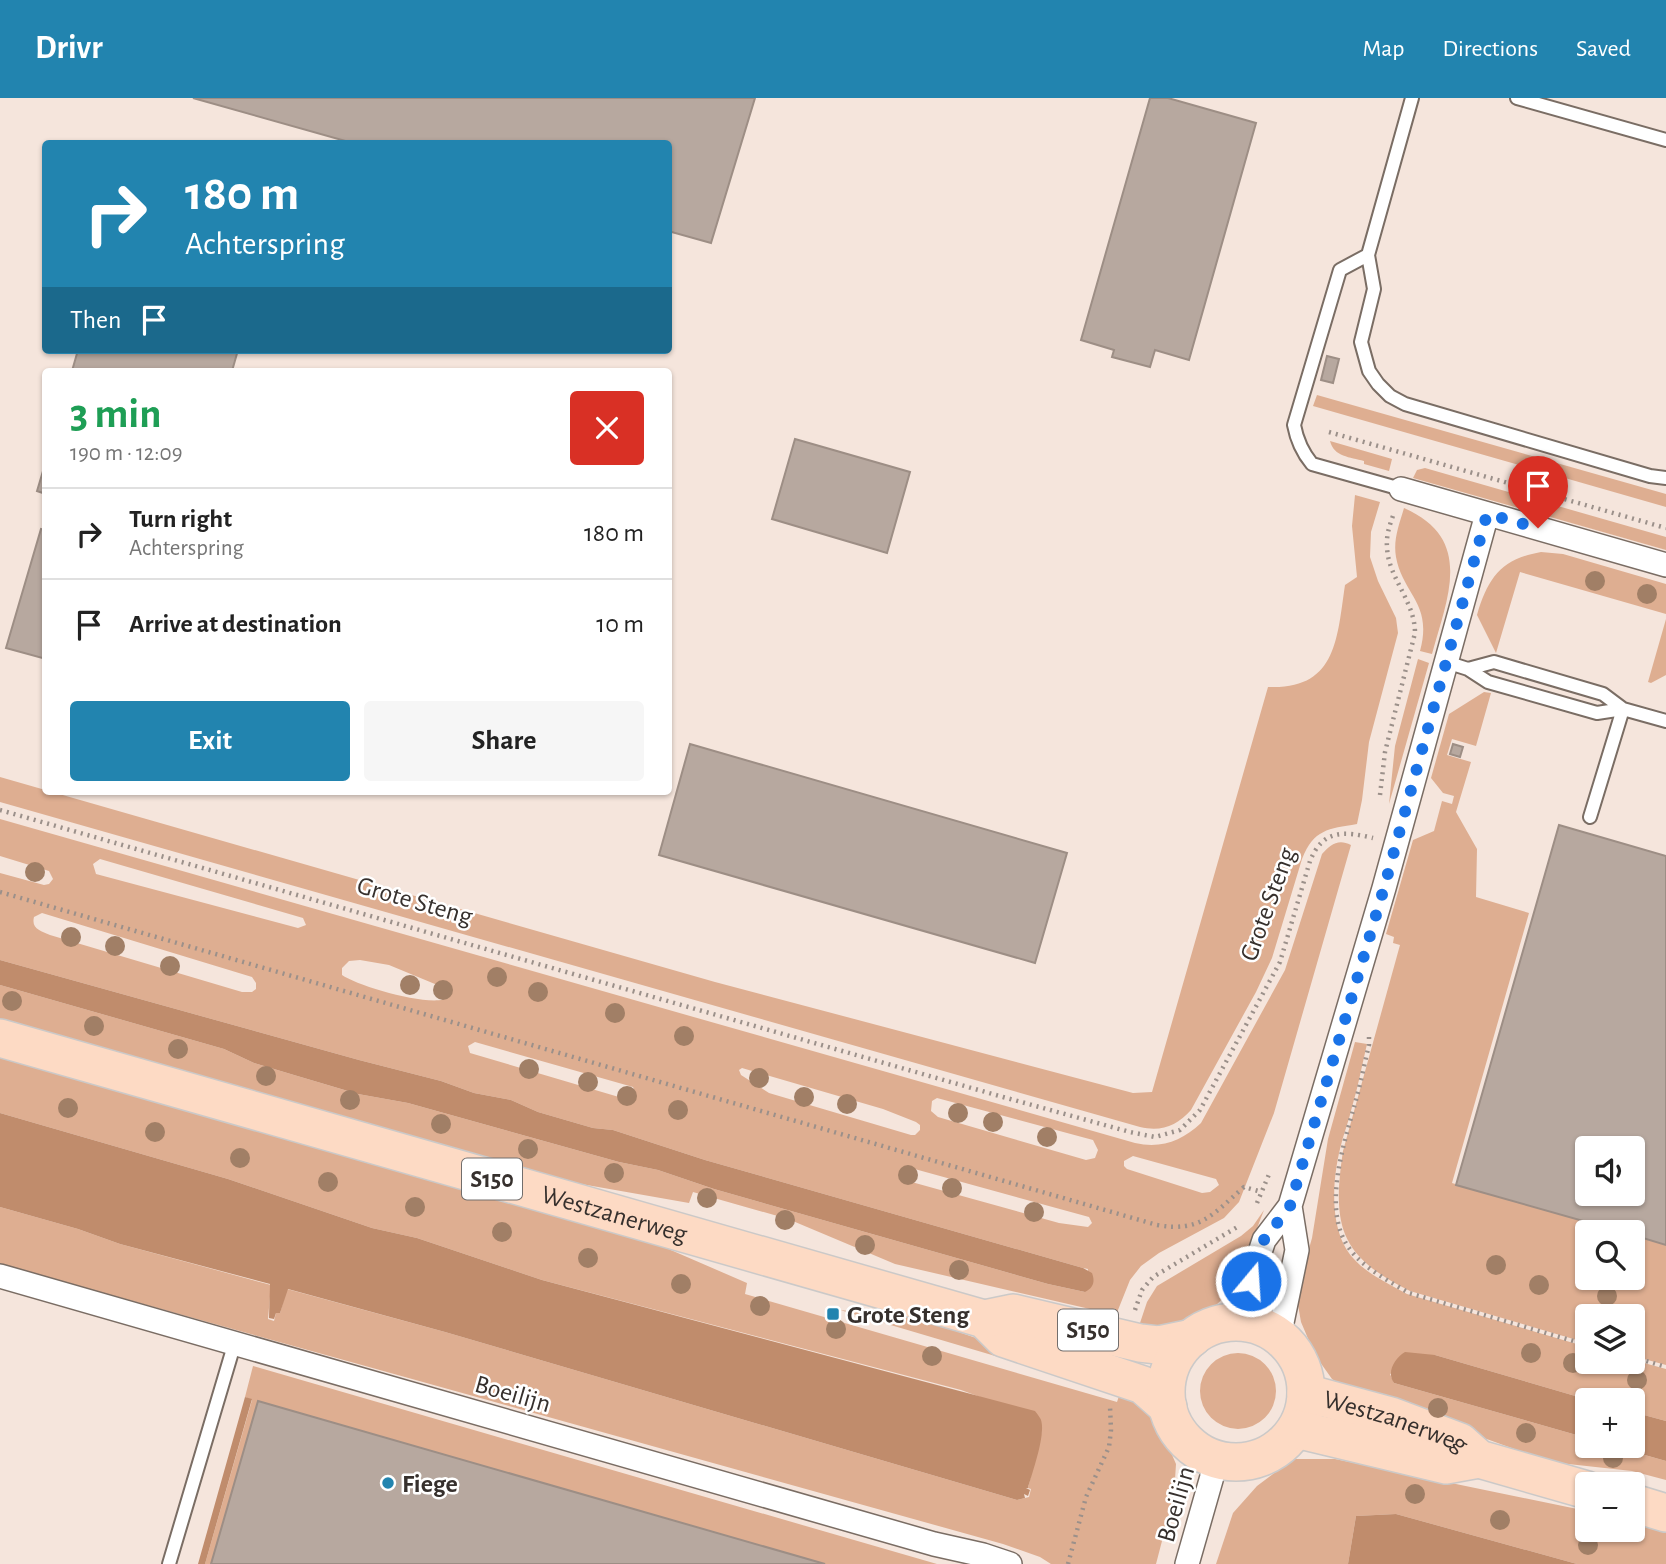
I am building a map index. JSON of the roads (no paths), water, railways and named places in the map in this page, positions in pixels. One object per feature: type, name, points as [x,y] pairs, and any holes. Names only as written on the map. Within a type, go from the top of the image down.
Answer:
[{"type":"main road","name":"Westzanerweg","points":[[0,1038],[984,1319],[1013,1313],[1158,1345],[1192,1338]]},
{"type":"main road","name":"Westzanerweg","points":[[984,1319],[1003,1338],[1143,1385],[1168,1407]]},
{"type":"main road","points":[[1237,1322],[1266,1329],[1279,1337],[1299,1362],[1306,1393],[1303,1412],[1296,1429]]},
{"type":"main road","name":"S150","points":[[1237,1322],[1206,1329],[1192,1338],[1180,1351],[1168,1374],[1168,1407],[1174,1425],[1185,1440],[1199,1452],[1235,1462],[1253,1460],[1269,1454],[1284,1443],[1296,1429]]},
{"type":"main road","name":"Westzanerweg","points":[[1306,1393],[1391,1416],[1460,1442],[1479,1460]]},
{"type":"main road","name":"Westzanerweg","points":[[1296,1429],[1447,1465],[1479,1460],[1575,1487]]},
{"type":"main road","points":[[1645,1507],[1666,1513]]},
{"type":"street","points":[[1398,498],[1487,514],[1666,565]]},
{"type":"street","points":[[1237,1322],[1264,1240],[1290,1206],[1396,844],[1457,666],[1487,514]]},
{"type":"street","points":[[1279,1337],[1297,1250],[1290,1206]]},
{"type":"street","name":"Boeilijn","points":[[0,1276],[1010,1564]]},
{"type":"street","name":"Boeilijn","points":[[1187,1564],[1217,1459]]},
{"type":"lane","points":[[1412,98],[1368,255],[1374,289],[1361,342],[1369,371],[1390,396],[1405,404],[1650,476],[1666,478]]},
{"type":"lane","points":[[1517,98],[1666,140]]},
{"type":"lane","points":[[1368,255],[1339,270],[1294,425],[1297,440],[1312,464],[1398,498]]},
{"type":"lane","points":[[1457,666],[1494,662],[1603,694],[1623,709],[1666,721]]},
{"type":"lane","points":[[1457,666],[1488,682],[1597,713],[1623,709]]},
{"type":"lane","points":[[1590,817],[1623,709]]},
{"type":"lane","points":[[169,1564],[235,1342]]},
{"type":"place","name":"Grote Steng","points":[[833,1314]]},
{"type":"place","name":"Fiege","points":[[388,1483]]}]
